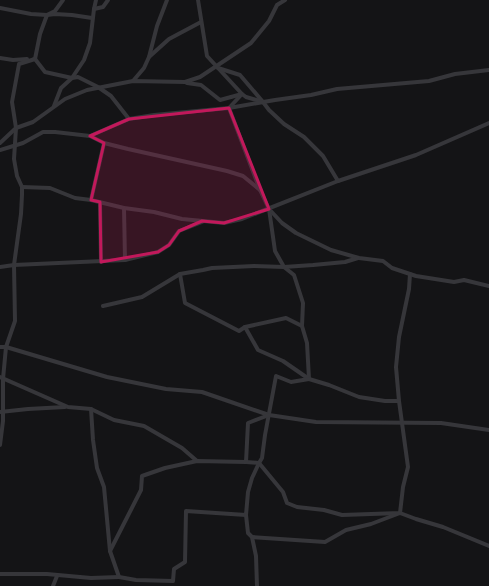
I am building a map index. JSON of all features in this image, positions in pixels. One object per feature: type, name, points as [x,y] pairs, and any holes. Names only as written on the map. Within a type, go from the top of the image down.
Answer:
[{"type":"street","points":[[63,0],[55,11],[47,15],[40,34],[35,59],[45,72],[72,78],[78,77],[98,87],[111,96],[129,119]]},
{"type":"street","points":[[54,106],[61,88],[72,78],[84,60],[90,43],[92,18],[96,0]]},
{"type":"street","points":[[94,9],[103,7],[108,0]]},
{"type":"street","points":[[133,81],[144,68],[149,57],[157,26],[167,0]]},
{"type":"street","points":[[198,0],[207,56],[242,94],[246,97],[263,102]]},
{"type":"street","points":[[185,82],[200,78],[251,43],[269,21],[278,5],[285,0]]},
{"type":"street","points":[[0,8],[31,14],[72,15],[92,18]]},
{"type":"street","points":[[149,57],[169,39],[201,22]]},
{"type":"street","points":[[0,58],[13,60],[35,59]]},
{"type":"street","points":[[0,445],[3,421],[1,412],[1,378],[6,347],[15,321],[14,266],[22,195],[22,187],[17,176],[14,159],[16,128],[12,102],[19,64],[35,59]]},
{"type":"street","points":[[216,67],[240,75],[269,110],[284,124],[304,137],[323,156],[338,181]]},
{"type":"street","points":[[90,136],[129,119],[154,115],[229,108],[310,95],[337,89],[429,81],[455,74],[489,70]]},
{"type":"street","points":[[0,143],[16,128],[33,122],[66,99],[98,87],[133,81],[185,82],[201,85],[220,100],[242,94]]},
{"type":"street","points":[[229,108],[242,94]]},
{"type":"street","points":[[229,108],[260,190],[269,209],[275,251],[284,267],[294,275],[303,303],[302,326],[308,343],[308,379]]},
{"type":"street","points":[[22,187],[50,188],[75,198],[91,200],[124,208],[154,212],[202,222],[224,223],[242,219],[338,181],[416,155],[489,123]]},
{"type":"street","points":[[0,150],[23,143],[42,132],[90,136],[104,143],[243,176],[260,190]]},
{"type":"street","points":[[91,200],[104,143]]},
{"type":"street","points":[[100,202],[101,262]]},
{"type":"street","points":[[124,208],[125,260]]},
{"type":"street","points":[[269,209],[282,223],[296,233],[331,250],[359,258],[383,261],[392,268],[416,276],[454,282],[464,280],[489,286]]},
{"type":"street","points":[[0,267],[125,260],[158,252],[169,245],[180,231],[202,222]]},
{"type":"street","points":[[103,306],[142,297],[180,274],[212,268],[254,266],[284,267],[345,262],[359,258]]},
{"type":"street","points":[[180,274],[186,303],[239,331],[245,327],[286,318],[302,326]]},
{"type":"street","points":[[400,513],[403,487],[408,467],[398,401],[396,367],[399,337],[409,290],[410,274]]},
{"type":"street","points":[[245,327],[258,350],[283,361],[308,379],[329,385],[358,397],[385,401],[398,401]]},
{"type":"street","points":[[0,347],[6,347],[107,377],[166,389],[202,392],[269,415],[316,422],[441,423],[489,430]]},
{"type":"street","points":[[257,586],[256,556],[252,537],[248,532],[246,515],[248,492],[252,478],[262,458],[276,376],[291,382],[308,379]]},
{"type":"street","points":[[1,378],[68,407]]},
{"type":"street","points":[[1,412],[68,407],[91,410],[114,420],[144,426],[182,448],[197,461]]},
{"type":"street","points":[[91,410],[97,468],[104,488],[110,551],[119,576]]},
{"type":"street","points":[[246,462],[248,423],[269,415]]},
{"type":"street","points":[[110,551],[140,490],[142,476],[165,468],[197,461],[259,463],[283,492],[287,503],[297,507],[324,510],[342,515],[400,513],[443,527],[489,546]]},
{"type":"street","points":[[0,574],[46,574],[91,578],[119,576],[136,580],[173,581],[174,569],[185,562],[186,511],[246,515]]},
{"type":"street","points":[[252,537],[325,542],[346,530],[371,524],[400,513]]},
{"type":"street","points":[[53,586],[57,576]]},
{"type":"street","points":[[136,580],[139,586]]},
{"type":"highlighted area","points":[[229,108],[269,209],[224,223],[202,221],[179,231],[169,245],[158,252],[101,262],[100,202],[91,200],[104,143],[90,136],[129,119]]}]
